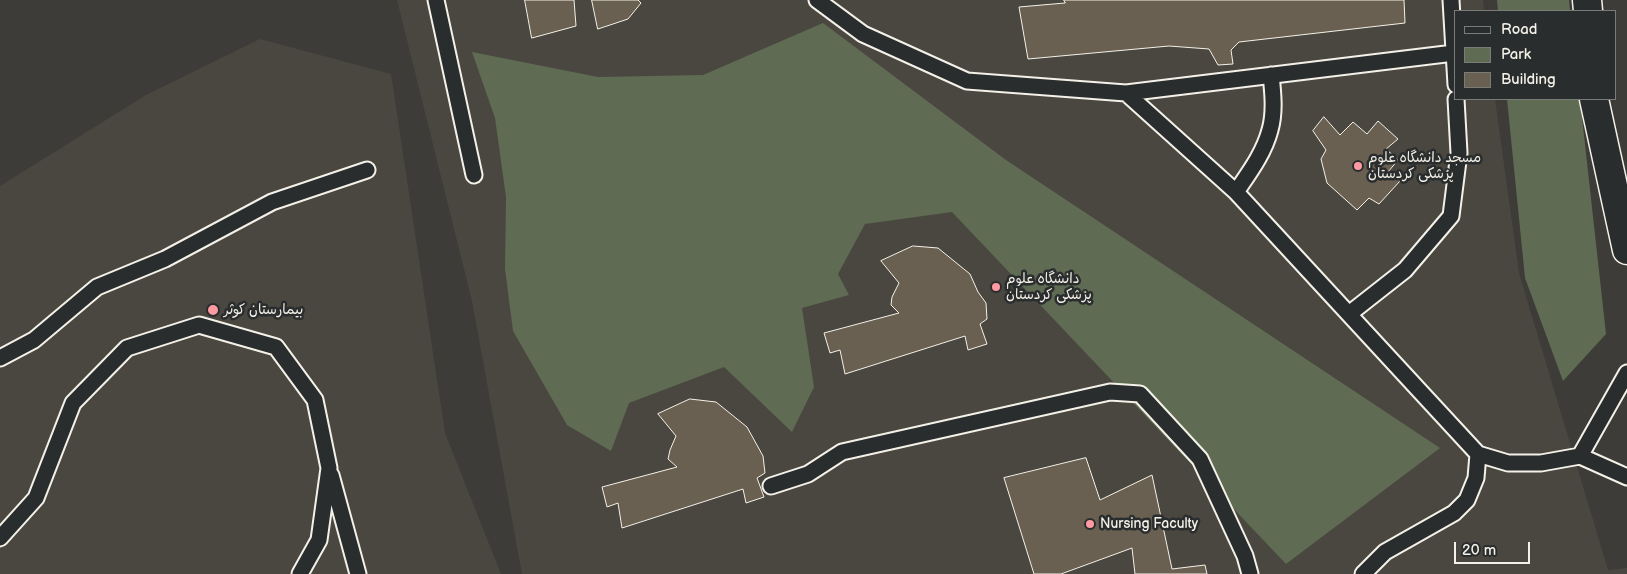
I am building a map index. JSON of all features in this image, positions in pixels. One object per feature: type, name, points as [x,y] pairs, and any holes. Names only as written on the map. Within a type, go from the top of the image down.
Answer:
[{"type":"main road","points":[[1594,100],[1627,250]]},
{"type":"lane","points":[[436,0],[474,175]]},
{"type":"lane","points":[[817,0],[863,34],[967,81],[1126,93],[1454,53],[1451,0]]},
{"type":"lane","points":[[1236,192],[1255,164],[1270,130],[1274,99],[1271,75]]},
{"type":"lane","points":[[1126,93],[1236,192],[1478,454],[1508,463],[1541,464],[1580,456],[1627,477]]},
{"type":"lane","points":[[1349,314],[1406,270],[1451,216],[1459,153],[1456,100]]},
{"type":"lane","points":[[0,358],[34,340],[97,287],[165,259],[272,202],[367,170]]},
{"type":"lane","points":[[0,538],[36,498],[73,403],[127,348],[199,325],[276,347],[315,400],[329,468],[358,574]]},
{"type":"lane","points":[[1580,456],[1627,373]]},
{"type":"lane","points":[[771,486],[808,474],[842,452],[1110,392],[1140,394],[1200,459],[1245,556],[1250,574]]},
{"type":"lane","points":[[1363,574],[1385,552],[1454,513],[1468,500],[1476,478],[1478,454]]},
{"type":"lane","points":[[300,574],[319,540],[329,468]]},
{"type":"shaded area","name":"دانشگاه علوم پزشکی کردستان","points":[[397,0],[1483,0],[1484,10],[1454,10],[1454,100],[1495,100],[1519,273],[1608,570],[1627,568],[1627,574],[522,574],[472,301]]},
{"type":"shaded area","name":"بیمارستان کوثر","points":[[260,39],[391,74],[445,433],[501,574],[0,574],[0,186],[146,95]]},
{"type":"green space","points":[[1497,0],[1569,0],[1570,10],[1498,10]]},
{"type":"green space","points":[[823,23],[1006,160],[1440,448],[1286,564],[952,212],[865,224],[838,274],[849,295],[802,308],[814,387],[792,432],[724,367],[629,403],[611,451],[567,425],[513,331],[505,269],[506,197],[495,118],[472,52],[598,77],[703,75]]},
{"type":"green space","points":[[1507,100],[1580,100],[1606,334],[1563,381],[1525,278]]},
{"type":"building","points":[[525,0],[574,0],[576,26],[532,38]]},
{"type":"building","points":[[592,0],[638,0],[641,3],[628,19],[598,29]]},
{"type":"building","points":[[1064,0],[1404,0],[1405,23],[1239,42],[1231,50],[1233,64],[1218,65],[1209,49],[1169,46],[1028,59],[1019,7],[1065,3]]},
{"type":"building","name":"مسجد دانشگاه علوم پزشکی کردستان","points":[[1324,117],[1340,135],[1353,122],[1367,134],[1378,121],[1398,139],[1386,149],[1398,160],[1388,172],[1400,181],[1379,204],[1369,198],[1357,210],[1327,183],[1321,159],[1326,150],[1313,131]]},
{"type":"building","points":[[913,246],[938,248],[970,274],[978,292],[986,303],[987,319],[980,324],[987,344],[968,350],[965,336],[845,374],[840,350],[830,353],[824,333],[899,313],[891,305],[892,297],[899,283],[881,261]]},
{"type":"building","points":[[690,399],[716,402],[747,427],[763,456],[765,473],[757,478],[764,497],[746,503],[743,489],[622,528],[618,503],[607,507],[602,487],[677,467],[668,459],[676,436],[658,414]]},
{"type":"building","name":"Nursing Faculty","points":[[1086,458],[1100,500],[1152,475],[1172,569],[1205,565],[1207,574],[1135,574],[1132,548],[1061,574],[1034,574],[1004,478]]},
{"type":"place","name":"مسجد دانشگاه علوم پزشکی کردستان","points":[[1358,166]]},
{"type":"place","name":"دانشگاه علوم پزشکی کردستان","points":[[996,287]]},
{"type":"place","name":"بیمارستان کوثر","points":[[213,310]]},
{"type":"place","name":"Nursing Faculty","points":[[1090,524]]}]
